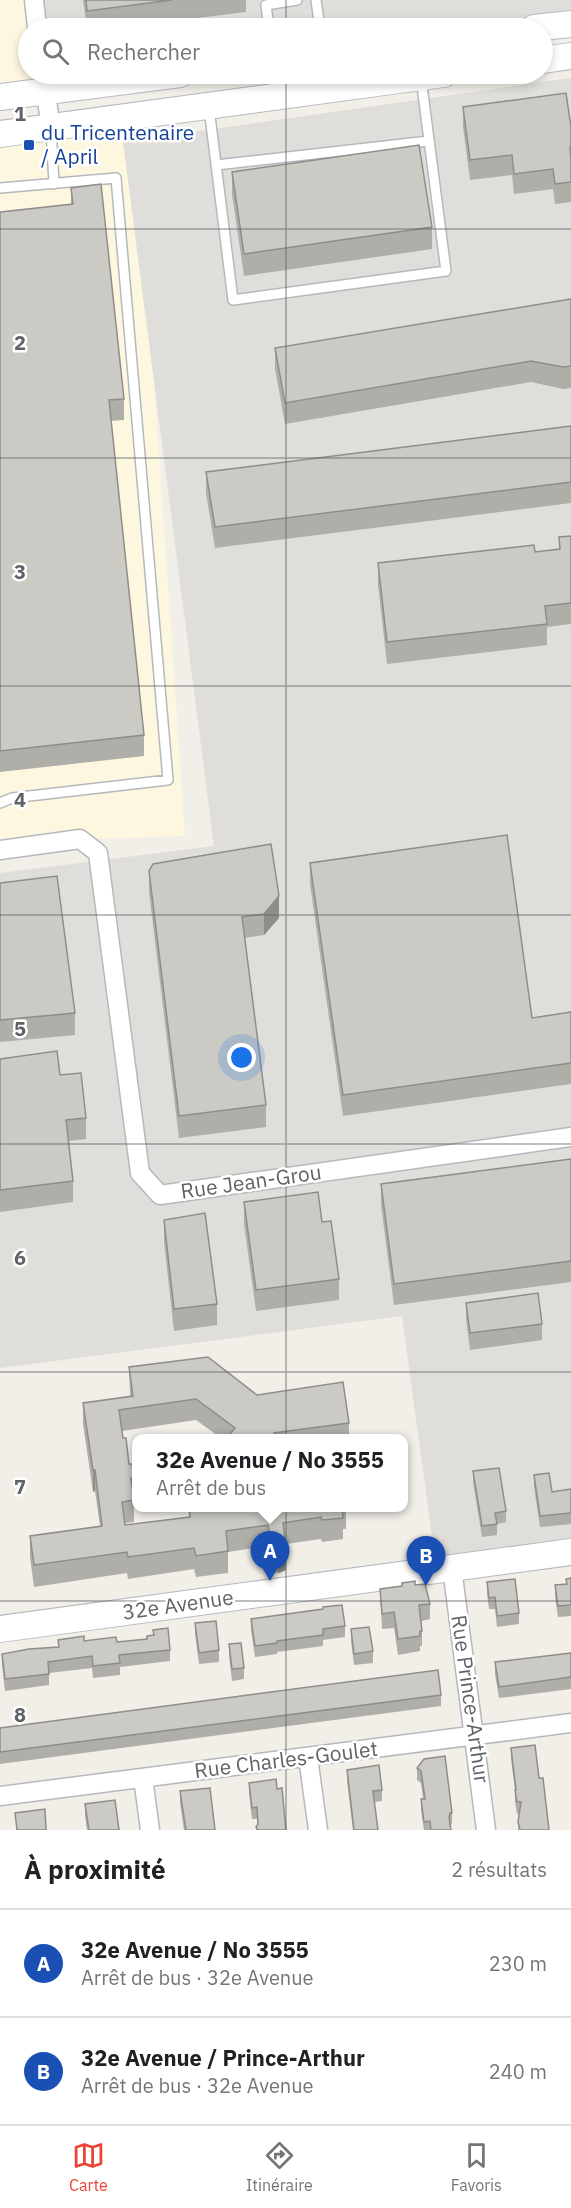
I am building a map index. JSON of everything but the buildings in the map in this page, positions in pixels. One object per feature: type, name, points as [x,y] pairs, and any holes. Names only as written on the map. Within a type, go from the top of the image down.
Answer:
[{"type":"street","points":[[34,0],[37,18]]},
{"type":"street","points":[[553,26],[571,24]]},
{"type":"street","points":[[553,59],[571,56]]},
{"type":"street","points":[[0,97],[38,84]]},
{"type":"street","points":[[44,84],[51,128]]},
{"type":"street","points":[[0,134],[367,84]]},
{"type":"street","name":"Rue Jean-Grou","points":[[0,850],[80,839],[98,853],[140,1173],[160,1195],[571,1137]]},
{"type":"street","name":"32e Avenue","points":[[0,1629],[571,1552]]},
{"type":"street","name":"Rue Prince-Arthur","points":[[452,1568],[486,1830]]},
{"type":"street","name":"Rue Charles-Goulet","points":[[0,1796],[571,1723]]},
{"type":"street","points":[[308,1757],[318,1830]]},
{"type":"street","points":[[143,1778],[150,1830]]},
{"type":"lane","points":[[268,18],[266,5],[297,0]]},
{"type":"lane","points":[[316,0],[319,18]]},
{"type":"lane","points":[[209,106],[233,300],[446,271],[429,141],[432,84]]},
{"type":"lane","points":[[51,128],[54,184]]},
{"type":"lane","points":[[216,165],[429,141]]},
{"type":"lane","points":[[0,188],[116,178],[168,780],[12,798],[0,803]]},
{"type":"shaded area","points":[[0,0],[34,0],[30,18],[18,18],[18,84],[45,84],[46,91],[0,97]]},
{"type":"shaded area","points":[[34,0],[571,0],[571,24],[553,26],[553,18],[36,18]]},
{"type":"shaded area","points":[[571,78],[571,1541],[435,1559],[402,1316],[0,1368],[0,873],[214,846],[123,142],[529,84],[553,84],[553,81]]},
{"type":"shaded area","points":[[136,116],[185,836],[80,839],[0,849],[0,134]]},
{"type":"place","name":"du Tricentenaire / April","points":[[29,145]]},
{"type":"place","name":"32e Avenue / No 3555","points":[[270,1581]]},
{"type":"place","name":"32e Avenue / Prince-Arthur","points":[[426,1586]]}]
